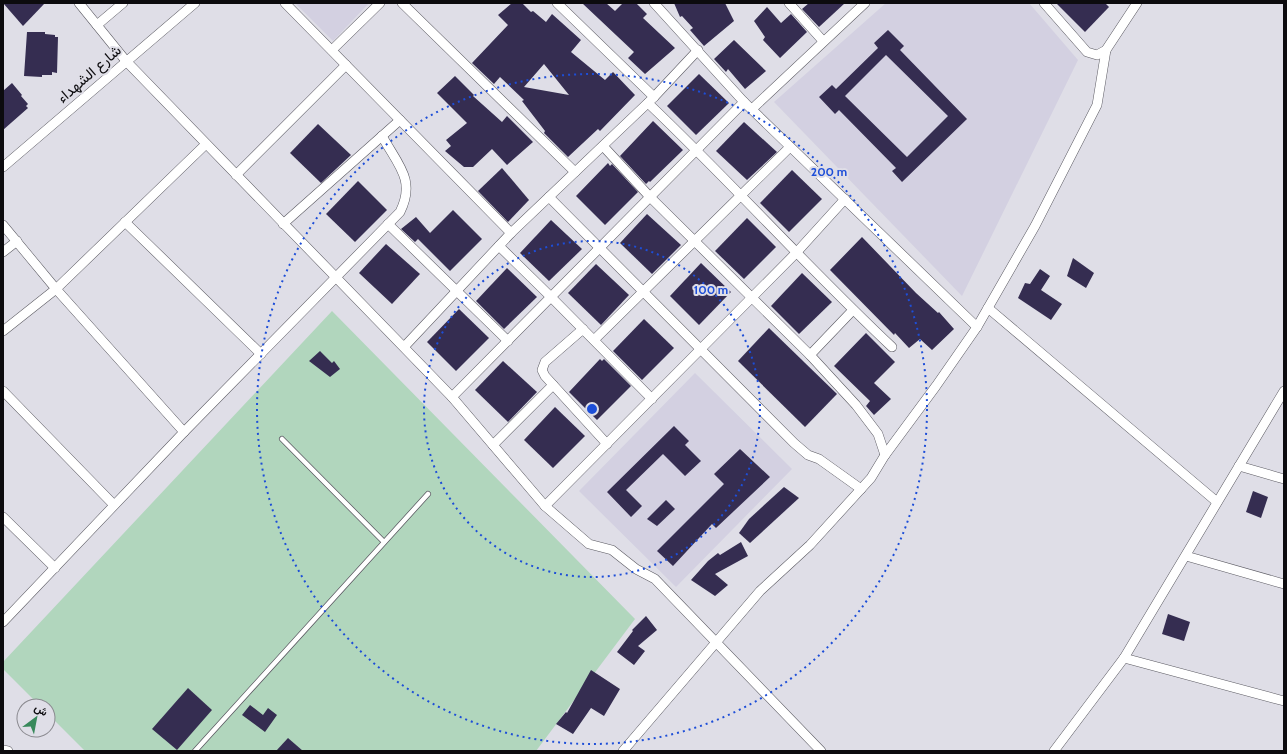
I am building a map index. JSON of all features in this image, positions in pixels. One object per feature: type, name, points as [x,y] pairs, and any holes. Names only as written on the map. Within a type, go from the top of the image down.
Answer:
[{"type":"street","points":[[79,3],[126,61],[452,397],[545,506],[589,544],[612,550],[636,569],[655,580],[821,751]]},
{"type":"street","points":[[97,25],[122,3]]},
{"type":"street","name":"شارع الشهداء","points":[[3,167],[195,3]]},
{"type":"street","points":[[285,3],[511,233]]},
{"type":"street","points":[[332,50],[380,3]]},
{"type":"street","points":[[402,3],[575,172]]},
{"type":"street","points":[[557,3],[796,253],[892,347]]},
{"type":"street","points":[[654,3],[744,102],[977,327]]},
{"type":"street","points":[[789,3],[823,41]]},
{"type":"street","points":[[752,109],[865,3]]},
{"type":"street","points":[[1044,3],[1087,52],[1098,55],[1106,50]]},
{"type":"street","points":[[623,751],[760,591],[810,545],[871,478],[885,455],[977,327],[1035,226],[1097,105],[1106,50],[1137,3]]},
{"type":"street","points":[[404,347],[498,246],[651,100],[698,50]]},
{"type":"street","points":[[236,175],[346,65]]},
{"type":"street","points":[[452,397],[744,102]]},
{"type":"street","points":[[283,224],[400,120]]},
{"type":"street","points":[[3,622],[184,432],[400,212],[407,199],[407,180],[382,136]]},
{"type":"street","points":[[3,331],[56,289],[206,144]]},
{"type":"street","points":[[603,146],[694,242],[753,297],[810,355],[868,420],[878,434],[885,455]]},
{"type":"street","points":[[594,340],[790,147]]},
{"type":"street","points":[[549,197],[794,443],[808,455],[819,459],[861,489]]},
{"type":"street","points":[[545,506],[796,253],[845,199]]},
{"type":"street","points":[[125,222],[260,354]]},
{"type":"street","points":[[388,224],[508,341]]},
{"type":"street","points":[[3,225],[56,289],[184,432]]},
{"type":"street","points":[[3,252],[17,241]]},
{"type":"street","points":[[498,246],[652,399]]},
{"type":"street","points":[[988,308],[1218,502]]},
{"type":"street","points":[[810,355],[853,310]]},
{"type":"street","points":[[583,329],[546,362],[542,370],[545,376],[607,444]]},
{"type":"street","points":[[493,445],[553,385]]},
{"type":"street","points":[[3,391],[114,506]]},
{"type":"street","points":[[1054,751],[1124,658],[1284,391]]},
{"type":"street","points":[[1239,466],[1284,479]]},
{"type":"street","points":[[3,517],[55,568]]},
{"type":"street","points":[[1186,556],[1284,584]]},
{"type":"street","points":[[1124,658],[1284,701]]},
{"type":"street","points":[[3,750],[8,751]]},
{"type":"lane","points":[[282,439],[384,542]]},
{"type":"lane","points":[[195,751],[428,494]]},
{"type":"shaded area","points":[[295,3],[369,3],[333,41]]},
{"type":"shaded area","points":[[886,3],[1029,3],[1078,60],[962,296],[774,102]]},
{"type":"shaded area","points":[[695,373],[792,469],[676,587],[579,491]]},
{"type":"green space","points":[[332,311],[635,619],[536,751],[85,751],[56,722],[56,698],[32,698],[3,669],[3,662]]},
{"type":"building","points":[[3,3],[45,3],[23,26]]},
{"type":"building","points":[[512,3],[522,3],[531,12],[533,11],[546,22],[552,14],[581,40],[571,52],[605,80],[613,72],[635,95],[600,131],[598,129],[568,157],[544,133],[545,131],[522,101],[524,100],[500,77],[494,84],[472,63],[508,25],[498,15]],"holes":[[[544,64],[569,95],[524,87]]]},
{"type":"building","points":[[582,3],[606,3],[615,11],[623,3],[636,3],[647,14],[643,18],[675,48],[645,74],[628,58],[634,52]]},
{"type":"building","points":[[674,3],[725,3],[734,21],[704,46],[690,30],[693,28],[682,16],[680,17]]},
{"type":"building","points":[[809,3],[845,3],[819,27],[802,9]]},
{"type":"building","points":[[1056,3],[1105,3],[1109,7],[1085,32]]},
{"type":"building","points":[[767,7],[781,23],[791,14],[807,32],[780,58],[763,40],[765,37],[754,21]]},
{"type":"building","points":[[888,30],[904,46],[900,50],[967,119],[902,182],[892,171],[896,168],[839,110],[835,114],[819,97],[832,85],[836,89],[878,48],[874,43]],"holes":[[[886,55],[948,116],[907,157],[845,96]]]},
{"type":"building","points":[[27,32],[45,32],[45,34],[55,35],[55,37],[58,37],[57,73],[52,72],[52,75],[42,75],[42,77],[24,76]]},
{"type":"building","points":[[734,40],[766,71],[745,89],[728,69],[726,72],[714,59]]},
{"type":"building","points":[[699,74],[729,103],[696,135],[667,106]]},
{"type":"building","points":[[455,76],[474,95],[473,96],[502,122],[507,116],[533,142],[507,165],[492,149],[473,167],[464,167],[445,151],[451,146],[446,140],[467,123],[437,93]]},
{"type":"building","points":[[12,83],[28,104],[26,106],[28,108],[3,130],[3,91]]},
{"type":"building","points":[[653,121],[683,150],[650,182],[649,181],[646,184],[620,156]]},
{"type":"building","points":[[744,122],[777,152],[747,180],[716,151]]},
{"type":"building","points":[[318,124],[351,155],[321,183],[290,153]]},
{"type":"building","points":[[608,163],[610,166],[612,164],[638,192],[605,225],[576,196]]},
{"type":"building","points":[[502,168],[529,200],[508,222],[478,191]]},
{"type":"building","points":[[792,170],[822,199],[789,232],[760,203]]},
{"type":"building","points":[[358,181],[387,210],[355,242],[326,214]]},
{"type":"building","points":[[453,210],[482,239],[450,271],[418,239],[415,242],[401,229],[416,217],[430,233]]},
{"type":"building","points":[[647,214],[681,245],[652,274],[620,243]]},
{"type":"building","points":[[747,218],[776,247],[744,279],[715,251]]},
{"type":"building","points":[[551,220],[582,249],[549,281],[520,253]]},
{"type":"building","points":[[862,237],[916,293],[938,313],[939,312],[954,329],[932,350],[920,339],[909,348],[895,333],[894,335],[830,270]]},
{"type":"building","points":[[386,244],[420,274],[392,304],[359,273]]},
{"type":"building","points":[[1073,258],[1094,273],[1086,288],[1067,276]]},
{"type":"building","points":[[701,263],[731,292],[699,325],[670,296]]},
{"type":"building","points":[[596,264],[629,295],[601,325],[568,293]]},
{"type":"building","points":[[507,268],[537,297],[504,329],[476,301]]},
{"type":"building","points":[[1040,269],[1050,276],[1041,290],[1062,304],[1051,320],[1018,298],[1025,283],[1030,284]]},
{"type":"building","points":[[802,273],[832,302],[799,334],[771,306]]},
{"type":"building","points":[[459,309],[489,338],[456,371],[427,342]]},
{"type":"building","points":[[644,319],[674,348],[642,380],[613,351]]},
{"type":"building","points":[[769,328],[837,394],[805,427],[738,361]]},
{"type":"building","points":[[866,333],[895,362],[874,383],[891,399],[874,415],[866,406],[870,401],[834,366]]},
{"type":"building","points":[[320,351],[332,363],[334,361],[340,369],[330,377],[309,361]]},
{"type":"building","points":[[600,359],[602,361],[604,359],[631,386],[597,420],[569,392]]},
{"type":"building","points":[[503,361],[537,392],[508,422],[475,390]]},
{"type":"building","points":[[555,407],[585,436],[553,468],[524,440]]},
{"type":"building","points":[[674,426],[689,441],[685,445],[701,461],[685,476],[663,454],[626,490],[642,506],[631,517],[607,492]]},
{"type":"building","points":[[740,449],[770,477],[716,528],[712,524],[673,566],[657,551],[724,484],[714,474]]},
{"type":"building","points":[[784,487],[799,498],[750,543],[739,533],[749,519]]},
{"type":"building","points":[[1253,491],[1268,497],[1261,518],[1246,512]]},
{"type":"building","points":[[666,500],[675,509],[657,526],[647,519]]},
{"type":"building","points":[[741,542],[748,556],[715,574],[728,585],[715,596],[691,580],[708,561],[718,553],[720,555]]},
{"type":"building","points":[[1168,614],[1190,622],[1184,641],[1162,634]]},
{"type":"building","points":[[646,616],[657,630],[638,646],[645,651],[634,665],[617,652],[633,631],[632,630]]},
{"type":"building","points":[[591,670],[620,689],[604,716],[591,708],[573,734],[556,724],[566,712],[567,713]]},
{"type":"building","points":[[188,688],[212,710],[177,750],[152,729]]},
{"type":"building","points":[[250,705],[263,715],[268,708],[277,715],[265,732],[242,715]]},
{"type":"building","points":[[288,738],[303,751],[276,751]]}]
